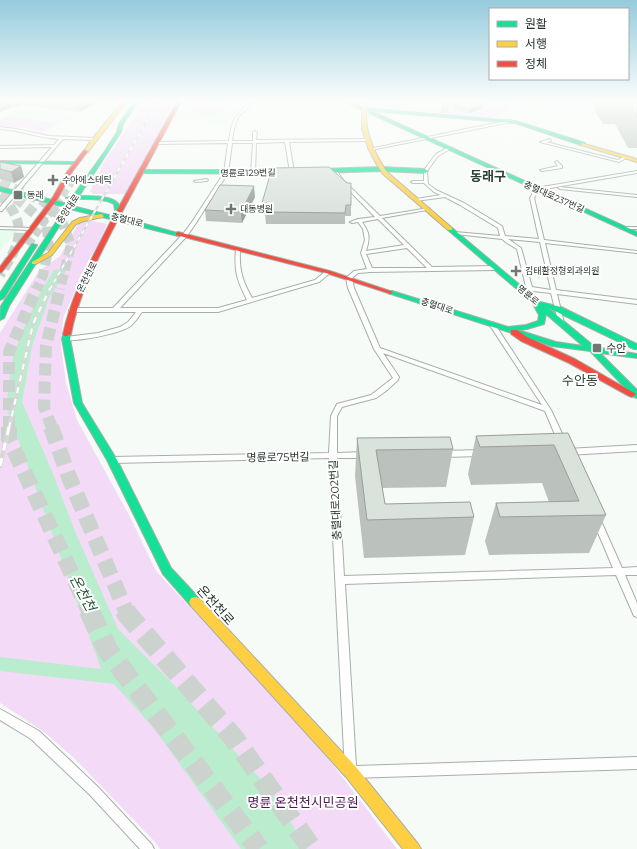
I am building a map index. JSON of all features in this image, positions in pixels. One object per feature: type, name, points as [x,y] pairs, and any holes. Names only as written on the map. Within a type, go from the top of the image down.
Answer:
[{"type":"main road","name":"중앙대로","points":[[0,271],[54,200],[62,187],[75,175],[76,164],[100,140]]},
{"type":"main road","points":[[90,176],[84,180],[71,180],[101,140]]},
{"type":"main road","name":"중앙대로","points":[[0,318],[4,306],[113,140]]},
{"type":"main road","name":"온천천로","points":[[159,140],[142,172],[114,212],[69,318],[66,339],[78,403],[112,460],[168,571],[351,772],[413,849]]},
{"type":"main road","name":"명륜로","points":[[367,140],[381,169],[594,351],[637,396]]},
{"type":"main road","name":"충렬대로237번길","points":[[430,140],[637,234]]},
{"type":"main road","points":[[573,140],[637,161]]},
{"type":"main road","points":[[0,162],[76,164]]},
{"type":"main road","points":[[314,171],[381,169],[425,171]]},
{"type":"main road","name":"명륜로129번길","points":[[142,172],[296,172]]},
{"type":"main road","points":[[17,194],[48,192],[62,187]]},
{"type":"main road","name":"충렬대로","points":[[0,189],[17,194],[54,200],[70,206],[114,212],[185,235],[349,278],[555,344],[594,351],[637,356]]},
{"type":"main road","points":[[17,194],[54,200],[106,198],[114,212],[82,219],[74,223],[50,254],[31,265]]},
{"type":"main road","points":[[33,197],[39,204],[41,216]]},
{"type":"main road","points":[[32,228],[43,223],[51,223],[56,228]]},
{"type":"main road","points":[[0,286],[31,245],[0,298]]},
{"type":"main road","points":[[537,302],[558,309],[637,347]]},
{"type":"main road","points":[[504,328],[527,327],[541,322],[543,315],[537,302]]},
{"type":"main road","points":[[514,332],[524,339],[572,361],[637,396]]},
{"type":"street","points":[[0,210],[17,194],[60,140]]},
{"type":"street","points":[[157,144],[367,140]]},
{"type":"street","points":[[371,149],[418,140]]},
{"type":"street","points":[[550,140],[542,142],[619,161],[626,157]]},
{"type":"street","points":[[287,141],[296,172]]},
{"type":"street","points":[[115,310],[185,235],[226,173],[231,142]]},
{"type":"street","points":[[253,173],[254,142]]},
{"type":"street","points":[[0,147],[54,146]]},
{"type":"street","points":[[448,148],[437,155],[425,171],[426,182],[429,187],[462,204],[500,227],[502,237],[519,248],[529,288]]},
{"type":"street","points":[[542,170],[561,167],[557,162]]},
{"type":"street","points":[[335,170],[342,182],[430,269]]},
{"type":"street","points":[[561,323],[555,291],[532,198],[537,189],[637,172]]},
{"type":"street","points":[[196,181],[206,180]]},
{"type":"street","points":[[413,182],[426,182]]},
{"type":"street","points":[[549,187],[637,196]]},
{"type":"street","points":[[416,200],[445,196]]},
{"type":"street","points":[[352,222],[427,209]]},
{"type":"street","points":[[358,220],[365,229],[367,240],[363,253],[370,270]]},
{"type":"street","points":[[0,228],[32,228]]},
{"type":"street","points":[[623,228],[637,228]]},
{"type":"street","points":[[455,233],[637,252]]},
{"type":"street","points":[[363,253],[408,246]]},
{"type":"street","points":[[238,248],[236,268],[239,280],[251,301]]},
{"type":"street","points":[[349,278],[356,272],[370,270],[496,268]]},
{"type":"street","points":[[72,310],[218,310],[317,281],[328,272]]},
{"type":"street","name":"충렬대로202번길","points":[[349,278],[351,288],[377,349],[396,377],[396,380],[373,396],[339,406],[334,416],[333,456],[351,772]]},
{"type":"street","points":[[518,287],[637,302]]},
{"type":"street","points":[[66,339],[98,335],[121,328],[129,324],[140,310]]},
{"type":"street","points":[[492,324],[548,410],[565,454],[637,448]]},
{"type":"street","points":[[377,349],[548,410]]},
{"type":"street","points":[[432,454],[487,453]]},
{"type":"street","name":"명륜로75번길","points":[[112,460],[371,455]]},
{"type":"street","points":[[594,515],[637,613]]},
{"type":"street","points":[[340,580],[637,571]]},
{"type":"street","points":[[0,714],[35,735],[94,791],[148,849]]},
{"type":"street","points":[[351,772],[637,763]]},
{"type":"shaded area","points":[[0,230],[18,230],[0,251]]},
{"type":"green space","points":[[119,140],[155,140],[127,194],[93,194],[90,191],[104,162]]},
{"type":"green space","name":"명륜 온천천시민공원","points":[[83,221],[93,221],[107,224],[90,257],[63,318],[61,346],[66,383],[77,420],[129,515],[156,571],[268,690],[334,766],[397,849],[160,849],[74,758],[44,732],[0,703],[0,333],[39,271],[60,256],[78,224]]},
{"type":"water","name":"온천천","points":[[67,269],[49,298],[32,346],[22,402],[49,464],[77,536],[118,629],[175,686],[269,788],[307,849],[241,849],[153,727],[114,684],[0,671],[0,657],[101,669],[6,406],[13,357],[22,332],[41,291],[54,270]]},
{"type":"building","points":[[0,162],[21,166],[11,172],[0,169]]},
{"type":"building","points":[[329,167],[347,183],[351,183],[351,205],[346,205],[345,213],[265,212],[267,203],[262,203],[272,168]]},
{"type":"building","points":[[220,185],[254,186],[241,212],[205,210]]},
{"type":"building","points":[[568,433],[606,515],[500,517],[496,503],[579,501],[554,445],[480,447],[476,436]]},
{"type":"building","points":[[450,437],[453,449],[376,450],[385,504],[470,502],[474,517],[367,520],[357,438]]},
{"type":"tunnel","points":[[71,182],[75,177]]},
{"type":"tunnel","points":[[28,245],[72,181]]},
{"type":"tunnel","points":[[0,183],[43,201],[60,216],[71,245],[60,289]]},
{"type":"tunnel","points":[[2,192],[18,200],[46,223],[49,246],[43,275],[37,289]]},
{"type":"tunnel","points":[[0,195],[15,215],[19,234],[13,253],[0,275]]},
{"type":"tunnel","points":[[37,288],[9,352],[9,439],[89,611]]},
{"type":"tunnel","points":[[52,428],[44,407],[46,346],[60,288]]},
{"type":"tunnel","points":[[51,427],[69,477],[126,611]]},
{"type":"tunnel","points":[[89,610],[108,651],[259,849]]},
{"type":"tunnel","points":[[125,610],[233,737],[312,849]]},
{"type":"railway","points":[[50,289],[136,140]]},
{"type":"railway","points":[[9,428],[33,324],[50,288]]},
{"type":"railway","points":[[0,466],[9,427]]},
{"type":"traffic: fast","points":[[0,318],[5,306],[61,218],[114,140]]},
{"type":"traffic: fast","points":[[430,140],[637,234]]},
{"type":"traffic: fast","points":[[570,140],[583,144]]},
{"type":"traffic: fast","points":[[0,162],[76,163]]},
{"type":"traffic: fast","points":[[320,171],[381,169],[425,171]]},
{"type":"traffic: fast","points":[[142,172],[284,172]]},
{"type":"traffic: fast","points":[[0,189],[178,234]]},
{"type":"traffic: fast","points":[[69,198],[89,197],[111,201],[116,204],[118,208],[116,217]]},
{"type":"traffic: fast","points":[[450,229],[594,351],[637,395]]},
{"type":"traffic: fast","points":[[0,298],[34,245]]},
{"type":"traffic: fast","points":[[390,292],[555,344],[637,356]]},
{"type":"traffic: fast","points":[[511,328],[527,327],[541,322],[543,315],[535,301]]},
{"type":"traffic: fast","points":[[541,304],[558,309],[637,347]]},
{"type":"traffic: fast","points":[[67,334],[66,339],[78,403],[112,460],[167,571],[195,602]]},
{"type":"traffic: slow","points":[[86,151],[95,140]]},
{"type":"traffic: slow","points":[[367,140],[370,148],[385,173],[450,229]]},
{"type":"traffic: slow","points":[[583,144],[637,161]]},
{"type":"traffic: slow","points":[[34,263],[50,254],[74,223],[82,219],[101,216]]},
{"type":"traffic: slow","points":[[195,602],[351,772],[413,849]]},
{"type":"traffic: jam","points":[[119,212],[158,140]]},
{"type":"traffic: jam","points":[[0,271],[56,197],[70,172],[86,151]]},
{"type":"traffic: jam","points":[[67,334],[70,319],[80,289],[116,217]]},
{"type":"traffic: jam","points":[[178,234],[328,272],[390,292]]},
{"type":"traffic: jam","points":[[514,332],[524,339],[572,361],[632,394]]},
{"type":"place","name":"수아에스테틱","points":[[53,180]]},
{"type":"place","name":"동래","points":[[18,195]]},
{"type":"place","name":"대동병원","points":[[231,209]]},
{"type":"place","name":"김태환정형외과의원","points":[[516,271]]},
{"type":"place","name":"수안","points":[[597,348]]},
{"type":"district","name":"동래구","points":[[488,176]]},
{"type":"district","name":"수안동","points":[[580,380]]}]
